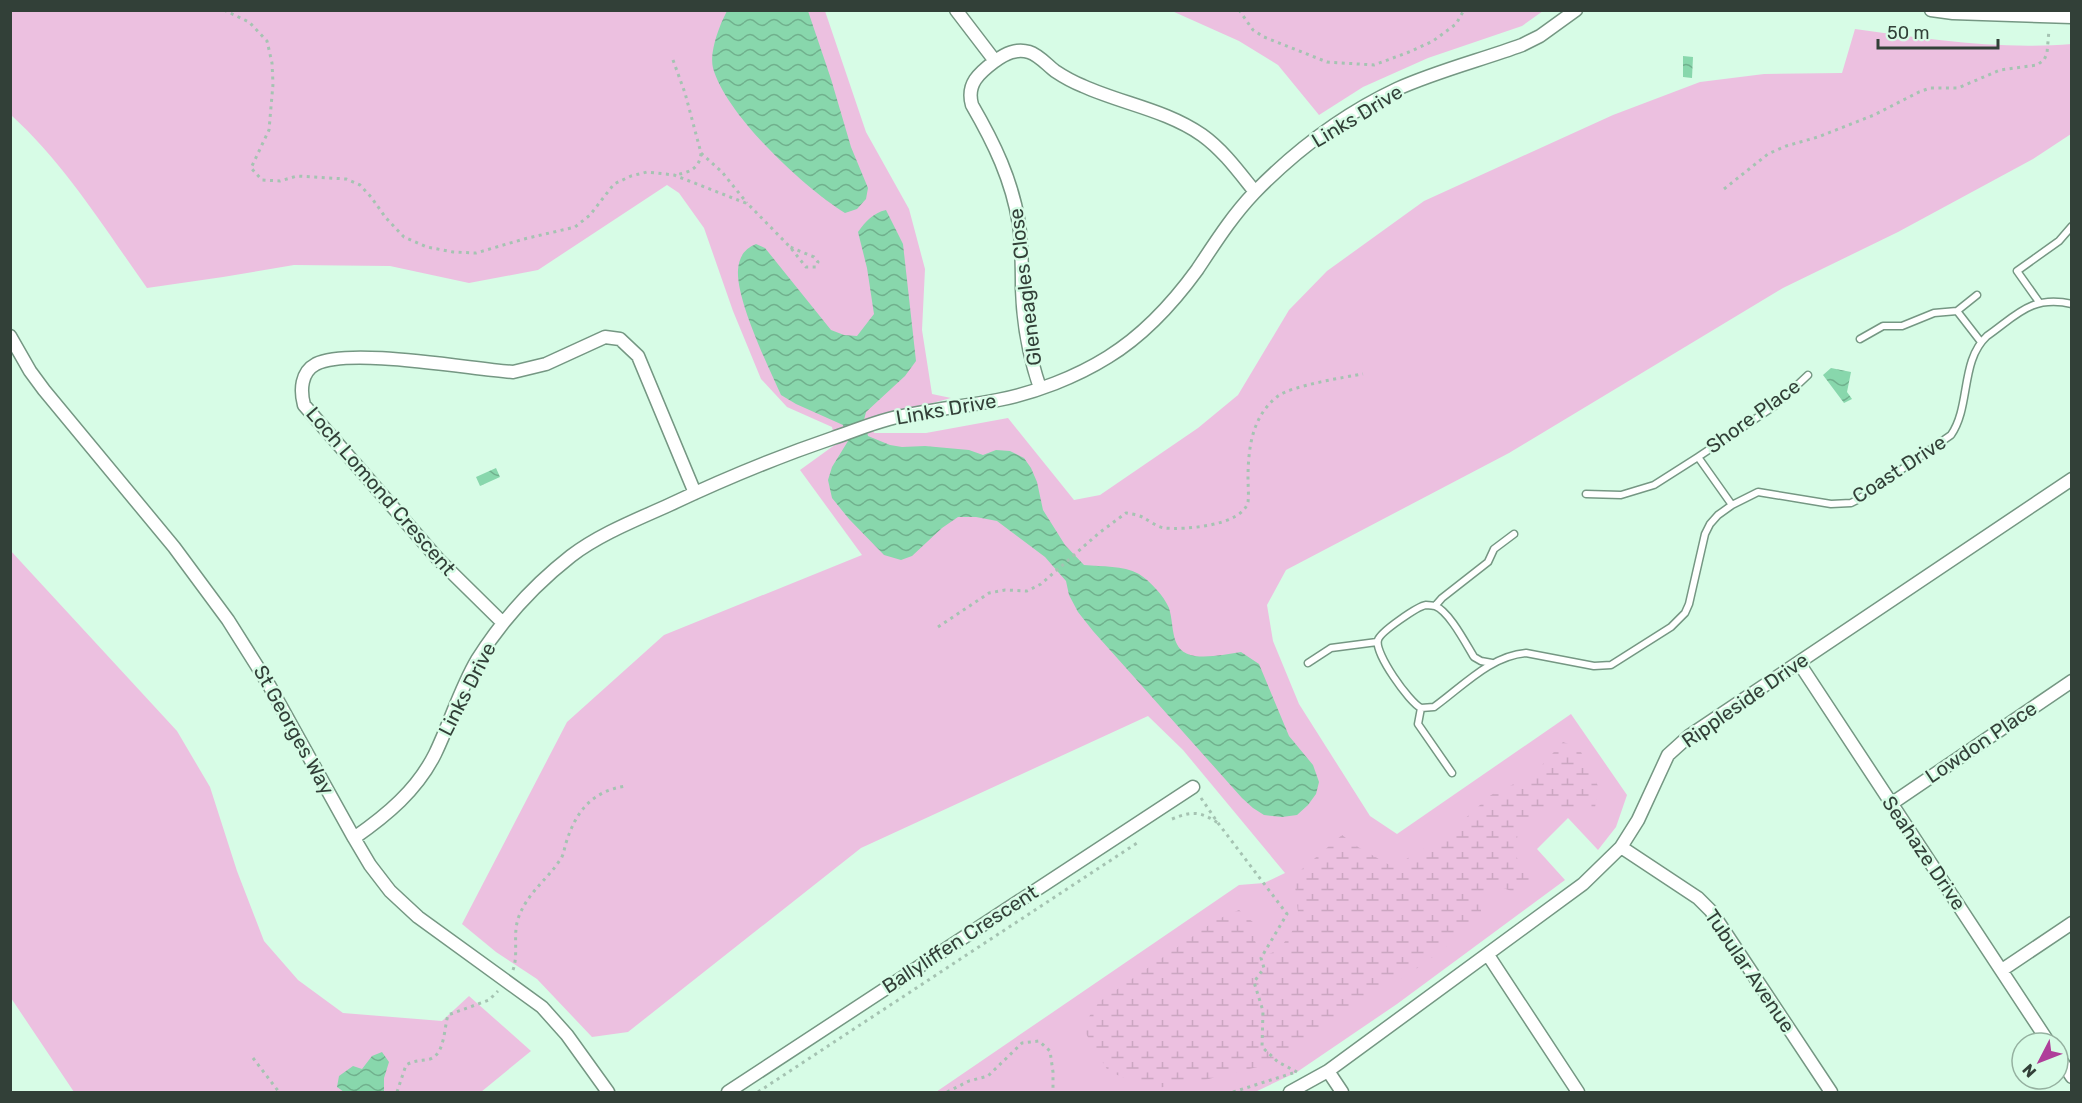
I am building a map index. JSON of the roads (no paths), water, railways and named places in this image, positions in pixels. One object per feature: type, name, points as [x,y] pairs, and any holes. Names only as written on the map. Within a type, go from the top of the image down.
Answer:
[{"type":"street","points":[[956,10],[995,61]]},
{"type":"street","name":"Links Drive","points":[[354,838],[396,807],[421,776],[433,757],[475,663],[503,623],[522,601],[578,552],[601,537],[695,493],[796,451],[885,420],[997,400],[1040,388],[1070,377],[1106,358],[1139,333],[1170,303],[1232,218],[1255,192],[1313,140],[1368,104],[1398,89],[1522,45],[1547,32],[1576,10]]},
{"type":"street","points":[[1931,10],[2072,17]]},
{"type":"street","name":"Gleneagles Close","points":[[1040,388],[1028,344],[1023,308],[1021,243],[1014,200],[991,136],[972,105],[969,96],[973,81],[995,61],[1014,51],[1029,52],[1082,86],[1152,110],[1186,125],[1217,148],[1255,192]]},
{"type":"street","name":"St Georges Way","points":[[10,336],[44,390],[174,547],[228,620],[269,685],[370,865],[403,904],[542,1006],[567,1035],[608,1092]]},
{"type":"street","name":"Loch Lomond Crescent","points":[[503,623],[438,560],[304,405],[302,381],[315,365],[334,359],[373,358],[500,371],[524,371],[546,364],[605,337],[613,337],[626,343],[638,356],[695,493]]},
{"type":"street","name":"Rippleside Drive","points":[[1290,1092],[1328,1071],[1583,884],[1621,847],[1638,820],[1668,755],[1689,736],[2072,479]]},
{"type":"street","name":"Seahaze Drive","points":[[1799,663],[2041,1031]]},
{"type":"street","name":"Lowdon Place","points":[[1891,804],[2072,681]]},
{"type":"street","name":"Ballyliffen Crescent","points":[[728,1092],[1193,787]]},
{"type":"street","name":"Tubular Avenue","points":[[1621,847],[1698,898],[1711,910],[1831,1092]]},
{"type":"street","points":[[2002,970],[2072,923]]},
{"type":"street","points":[[1488,955],[1578,1092]]},
{"type":"street","points":[[1328,1071],[1342,1092]]},
{"type":"lane","points":[[2039,302],[2017,271],[2059,241],[2072,226]]},
{"type":"lane","points":[[1860,339],[1882,326],[1902,326],[1934,313],[1957,311],[1977,295]]},
{"type":"lane","points":[[1957,311],[1981,342],[2030,306],[2039,302],[2072,304]]},
{"type":"lane","name":"Coast Drive","points":[[1421,708],[1434,706],[1505,656],[1526,653],[1603,667],[1621,661],[1638,650],[1671,627],[1684,613],[1689,604],[1705,534],[1710,524],[1731,505],[1758,492],[1831,504],[1851,503],[1951,435],[1959,420],[1974,356],[1981,342]]},
{"type":"lane","name":"Shore Place","points":[[1586,494],[1621,495],[1654,485],[1776,405],[1808,375]]},
{"type":"lane","name":"Shore Place","points":[[1698,457],[1731,505]]},
{"type":"lane","points":[[1435,606],[1488,562],[1494,549],[1514,534]]},
{"type":"lane","points":[[1452,773],[1418,724],[1421,708],[1410,699],[1379,652],[1377,642],[1383,633],[1418,608],[1425,605],[1435,606],[1448,618],[1474,657],[1492,663]]},
{"type":"lane","points":[[1308,663],[1331,648],[1377,642]]},
{"type":"water","points":[[727,11],[808,11],[851,147],[868,188],[866,199],[857,209],[845,213],[828,202],[768,149],[733,107],[721,87],[712,61],[716,38]]},
{"type":"water","points":[[1683,56],[1693,57],[1692,78],[1683,77]]},
{"type":"water","points":[[886,210],[903,244],[916,361],[905,376],[866,412],[864,420],[868,436],[902,447],[925,446],[969,450],[983,455],[996,450],[1010,451],[1024,458],[1037,482],[1043,510],[1065,545],[1084,565],[1126,569],[1139,574],[1148,581],[1167,603],[1177,644],[1187,654],[1206,656],[1241,652],[1259,664],[1289,736],[1313,765],[1319,782],[1316,794],[1297,815],[1282,817],[1264,815],[1242,798],[1093,631],[1078,612],[1069,595],[1066,581],[1045,557],[997,521],[976,517],[958,517],[942,528],[912,556],[901,560],[884,555],[832,498],[828,480],[832,467],[848,441],[843,425],[781,395],[747,315],[738,270],[741,257],[748,248],[756,244],[765,248],[831,330],[844,335],[857,336],[874,314],[867,268],[858,232],[870,218]]},
{"type":"water","points":[[1831,368],[1851,372],[1847,392],[1852,399],[1844,403],[1823,375]]},
{"type":"water","points":[[496,468],[500,477],[480,486],[476,477]]},
{"type":"water","points":[[382,1052],[389,1062],[384,1078],[384,1092],[344,1092],[337,1087],[339,1076],[353,1066],[362,1069],[372,1056]]}]
